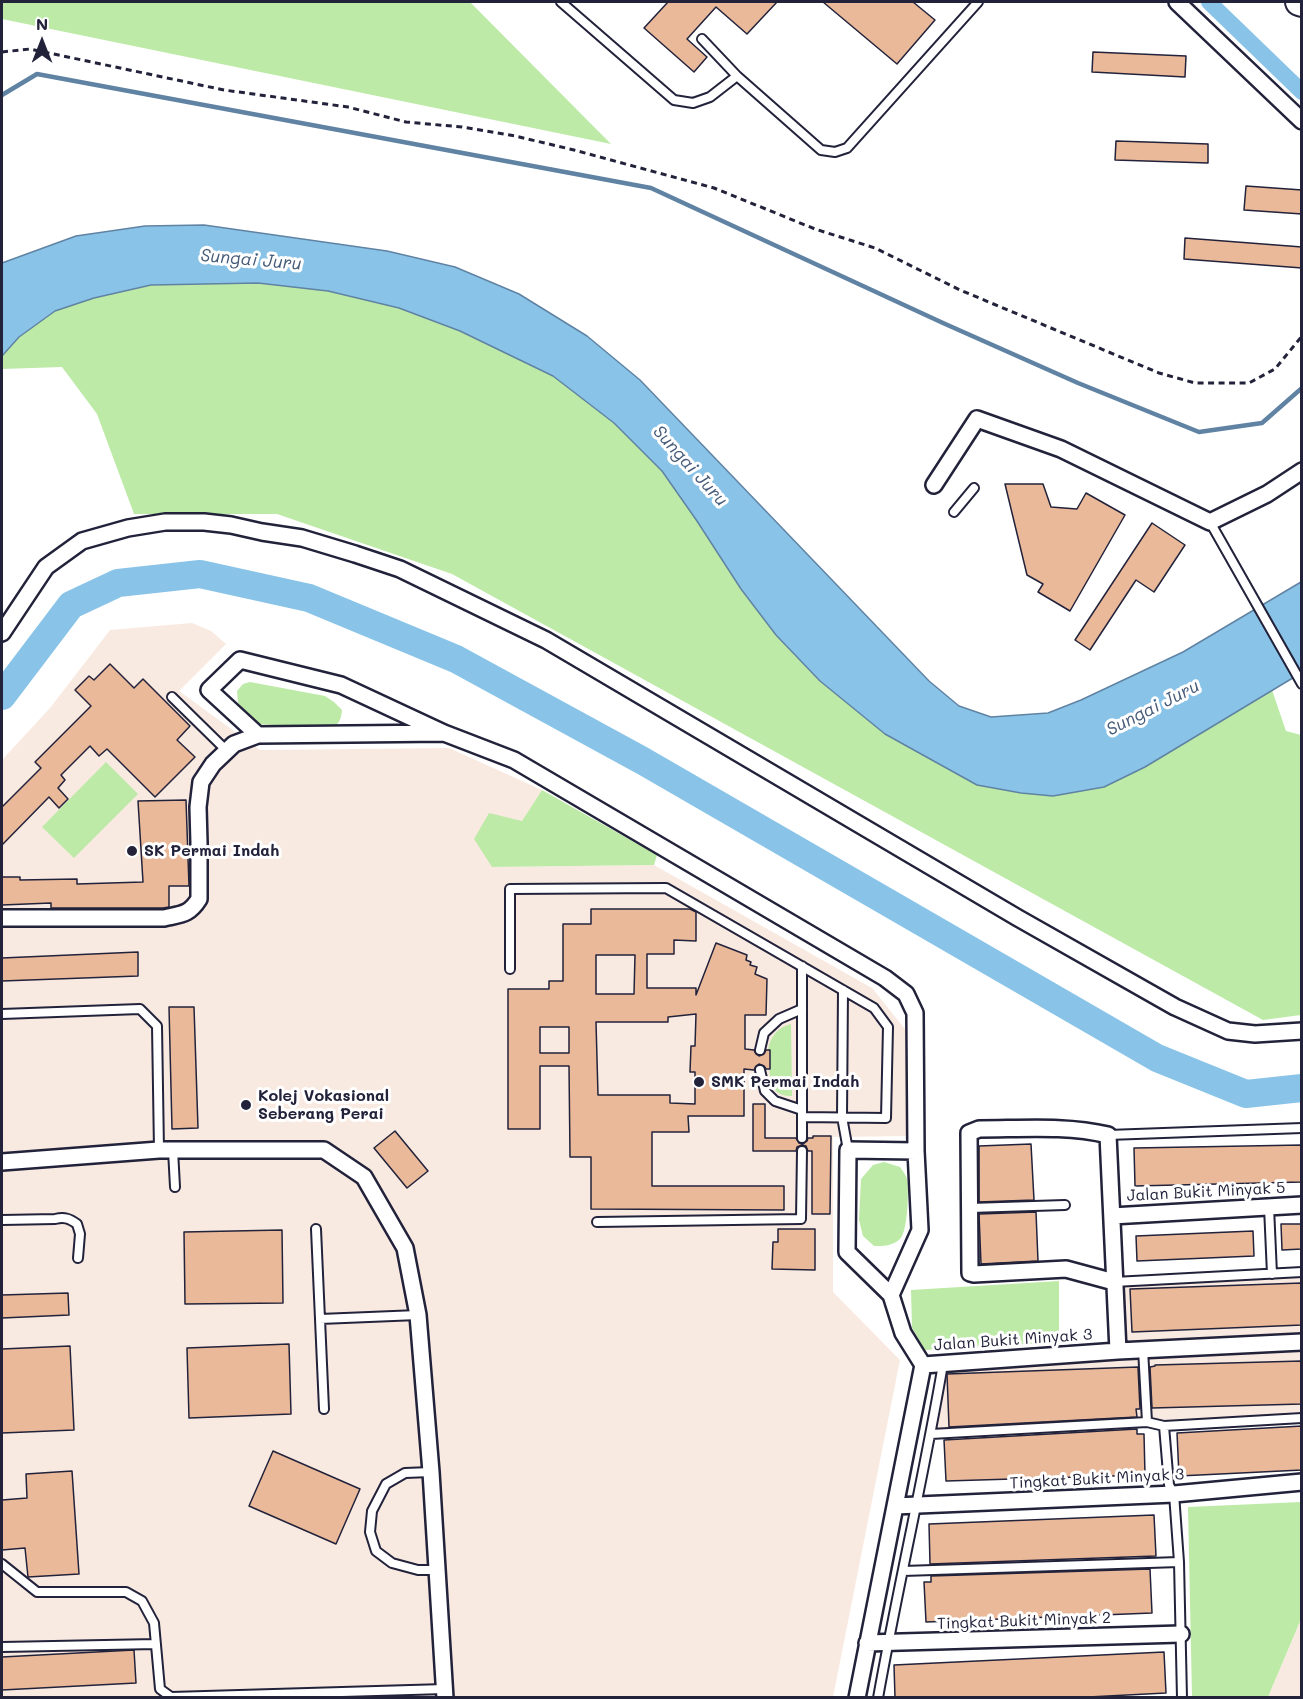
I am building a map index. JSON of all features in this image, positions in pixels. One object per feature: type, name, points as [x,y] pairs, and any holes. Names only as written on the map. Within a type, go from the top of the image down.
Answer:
[{"type":"street","points":[[1177,2],[1302,121]]},
{"type":"street","points":[[934,485],[977,419],[1061,449],[1210,522],[1267,494],[1302,471]]},
{"type":"street","points":[[2,633],[46,567],[82,541],[128,528],[165,522],[231,525],[302,538],[355,554],[400,569],[546,640],[1018,918],[1175,1007],[1228,1031],[1255,1034],[1302,1031]]},
{"type":"street","points":[[258,735],[209,690],[240,660],[341,685],[444,733],[514,760],[885,978],[906,994],[915,1013],[916,1150],[920,1230],[891,1295]]},
{"type":"street","points":[[2,918],[164,918],[186,913],[199,899],[198,807],[201,782],[213,764],[234,744],[258,735],[444,733]]},
{"type":"street","points":[[1114,1282],[1066,1269],[970,1273],[969,1133],[979,1129],[1064,1129],[1088,1130],[1108,1135],[1118,1351]]},
{"type":"street","points":[[2,1162],[166,1150],[324,1150],[364,1178],[405,1248],[418,1315],[445,1693]]},
{"type":"street","points":[[916,1150],[848,1150],[847,1252],[891,1295],[903,1333],[923,1365]]},
{"type":"street","name":"Jalan Bukit Minyak 5","points":[[1112,1216],[1302,1205]]},
{"type":"street","name":"Jalan Bukit Minyak 3","points":[[857,1698],[923,1365],[1143,1349],[1302,1342]]},
{"type":"street","name":"Tingkat Bukit Minyak 3","points":[[895,1506],[1174,1494],[1302,1482]]},
{"type":"street","name":"Tingkat Bukit Minyak 2","points":[[867,1643],[1181,1634]]},
{"type":"lane","points":[[561,2],[674,100],[693,103],[710,97],[737,76]]},
{"type":"lane","points":[[702,39],[737,76],[821,150],[835,152],[847,148],[978,2]]},
{"type":"lane","points":[[954,512],[974,488]]},
{"type":"lane","points":[[1210,522],[1302,684]]},
{"type":"lane","points":[[172,697],[227,751]]},
{"type":"lane","points":[[510,969],[510,889],[666,888],[874,1008],[888,1027],[886,1118],[802,1113],[776,1101],[765,1091],[760,1070]]},
{"type":"lane","points":[[802,966],[802,1138]]},
{"type":"lane","points":[[843,990],[842,1117],[848,1150]]},
{"type":"lane","points":[[2,1014],[140,1009],[157,1026],[166,1150],[175,1187]]},
{"type":"lane","points":[[760,1050],[764,1033],[779,1019],[802,1009]]},
{"type":"lane","points":[[1108,1135],[1302,1128]]},
{"type":"lane","points":[[597,1222],[801,1219],[802,1151]]},
{"type":"lane","points":[[970,1208],[1065,1205]]},
{"type":"lane","points":[[1269,1207],[1272,1274]]},
{"type":"lane","points":[[2,1220],[42,1220],[63,1217],[71,1219],[77,1224],[80,1234],[78,1258]]},
{"type":"lane","points":[[316,1229],[324,1409]]},
{"type":"lane","points":[[1114,1282],[1302,1272]]},
{"type":"lane","points":[[320,1319],[418,1315]]},
{"type":"lane","points":[[1143,1349],[1147,1422]]},
{"type":"lane","points":[[878,1698],[943,1364]]},
{"type":"lane","points":[[931,1434],[1147,1422],[1164,1426],[1302,1418]]},
{"type":"lane","points":[[1164,1426],[1169,1485],[1174,1494],[1179,1562],[1182,1698]]},
{"type":"lane","points":[[431,1472],[405,1473],[386,1484],[372,1511],[370,1532],[376,1551],[392,1563],[418,1570],[437,1570]]},
{"type":"lane","points":[[903,1571],[1179,1562]]},
{"type":"lane","points":[[2,1564],[37,1592],[126,1592],[142,1601],[154,1623],[159,1689],[171,1697],[445,1693]]},
{"type":"lane","points":[[2,1647],[156,1644]]},
{"type":"path","points":[[2,52],[30,49],[224,90],[348,106],[406,122],[462,127],[515,136],[714,188],[815,229],[875,248],[960,290],[1159,373],[1195,383],[1249,383],[1275,369],[1302,336]]},
{"type":"shaded area","name":"Kolej Vokasional Seberang Perai","points":[[192,623],[211,631],[226,644],[179,691],[260,750],[449,748],[542,790],[493,867],[654,865],[872,988],[905,1029],[909,1136],[833,1137],[833,1292],[900,1360],[833,1697],[2,1697],[2,760],[50,708],[110,630]]},
{"type":"shaded area","points":[[1301,1273],[1301,1416],[931,1434],[943,1364],[1117,1351],[1114,1282]]},
{"type":"shaded area","points":[[1301,1619],[1301,1697],[1268,1697]]},
{"type":"green space","points":[[2,2],[470,2],[611,144],[2,19]]},
{"type":"green space","points":[[258,283],[329,291],[399,308],[460,331],[553,376],[614,423],[662,471],[741,589],[776,635],[820,681],[885,734],[1145,767],[1272,690],[1286,731],[1301,735],[1301,1015],[1263,1020],[452,574],[277,514],[134,514],[97,414],[62,367],[2,369],[2,356],[19,337],[55,311],[94,298],[151,285]]},
{"type":"green space","points":[[250,682],[325,696],[342,710],[340,719],[336,726],[330,729],[259,724],[238,703],[237,691],[243,684]]},
{"type":"green space","points":[[106,762],[138,794],[74,858],[42,827]]},
{"type":"green space","points":[[542,790],[657,855],[654,865],[492,867],[474,839],[489,813],[522,821]]},
{"type":"green space","points":[[791,1024],[792,1096],[777,1092],[773,1086],[770,1080],[770,1050],[768,1050],[775,1033]]},
{"type":"green space","points":[[884,1162],[900,1167],[906,1177],[908,1192],[905,1228],[903,1235],[894,1243],[874,1246],[863,1236],[859,1220],[861,1179],[873,1165]]},
{"type":"green space","points":[[1059,1281],[1059,1342],[925,1350],[912,1328],[911,1290]]},
{"type":"green space","points":[[1301,1502],[1301,1619],[1268,1697],[1192,1697],[1188,1507]]},
{"type":"water","name":"Sungai Juru","points":[[204,225],[387,251],[455,267],[519,294],[587,336],[640,380],[929,681],[959,706],[991,717],[1048,713],[1183,652],[1301,582],[1301,673],[1145,767],[1104,787],[1053,796],[977,785],[885,734],[820,681],[776,635],[741,589],[662,471],[614,423],[553,376],[460,331],[399,308],[328,291],[258,283],[151,285],[94,298],[55,311],[19,337],[2,356],[2,263],[76,236],[145,226]]},
{"type":"building","points":[[668,2],[777,2],[747,34],[716,7],[687,39],[707,57],[694,72],[644,28]]},
{"type":"building","points":[[823,2],[913,2],[935,20],[897,64]]},
{"type":"building","points":[[1093,52],[1186,56],[1185,77],[1092,72]]},
{"type":"building","points":[[1116,141],[1208,144],[1208,163],[1115,160]]},
{"type":"building","points":[[1246,186],[1302,190],[1302,214],[1244,210]]},
{"type":"building","points":[[1185,238],[1302,247],[1302,268],[1184,259]]},
{"type":"building","points":[[1005,484],[1043,484],[1051,507],[1077,509],[1086,493],[1125,515],[1070,611],[1038,592],[1043,584],[1027,575]]},
{"type":"building","points":[[1152,523],[1185,545],[1154,592],[1136,580],[1090,650],[1075,640]]},
{"type":"building","points":[[110,664],[134,688],[143,679],[190,726],[177,740],[195,757],[155,797],[107,749],[99,756],[90,746],[61,775],[65,780],[58,788],[68,799],[59,808],[49,797],[2,845],[2,807],[41,768],[35,762],[91,706],[75,690],[89,676],[94,680]]},
{"type":"building","points":[[186,800],[189,886],[169,886],[169,907],[51,908],[51,903],[2,905],[2,877],[20,877],[20,880],[77,879],[77,884],[143,882],[138,801]]},
{"type":"building","points":[[591,909],[690,909],[696,912],[696,941],[674,940],[674,954],[647,954],[647,988],[696,988],[696,995],[716,943],[747,955],[746,960],[751,962],[750,965],[757,967],[755,974],[767,979],[766,1015],[745,1015],[745,1049],[754,1050],[759,1056],[766,1050],[770,1050],[770,1069],[759,1064],[754,1070],[744,1069],[744,1116],[688,1116],[689,1132],[652,1132],[652,1186],[784,1186],[784,1210],[591,1209],[591,1157],[570,1157],[569,1066],[540,1066],[540,1129],[508,1129],[508,989],[549,989],[549,981],[563,981],[563,924],[591,924]],"holes":[[[596,955],[635,955],[634,994],[596,994]],[[696,1014],[695,1046],[691,1046],[690,1072],[695,1072],[695,1104],[670,1103],[670,1095],[598,1095],[596,1022],[668,1022],[668,1017]],[[540,1027],[569,1027],[569,1053],[540,1053]]]},
{"type":"building","points":[[138,952],[138,976],[2,981],[2,958]]},
{"type":"building","points":[[169,1007],[194,1007],[198,1128],[172,1129]]},
{"type":"building","points":[[753,1104],[765,1104],[765,1138],[796,1138],[799,1143],[803,1144],[813,1136],[831,1136],[830,1214],[812,1214],[812,1151],[808,1151],[806,1146],[797,1147],[796,1151],[753,1151]]},
{"type":"building","points":[[395,1131],[428,1171],[407,1188],[374,1148]]},
{"type":"building","points":[[1031,1144],[1034,1200],[979,1202],[979,1146]]},
{"type":"building","points":[[1302,1145],[1302,1182],[1135,1186],[1134,1148]]},
{"type":"building","points":[[1036,1212],[1038,1261],[981,1264],[979,1214]]},
{"type":"building","points":[[1281,1224],[1302,1224],[1302,1249],[1282,1250]]},
{"type":"building","points":[[778,1229],[815,1229],[815,1270],[772,1269],[773,1242],[778,1242]]},
{"type":"building","points":[[282,1230],[283,1303],[185,1304],[184,1232]]},
{"type":"building","points":[[1253,1231],[1254,1256],[1137,1261],[1136,1236]]},
{"type":"building","points":[[1302,1283],[1302,1325],[1132,1332],[1130,1289]]},
{"type":"building","points":[[68,1293],[69,1315],[2,1318],[2,1295]]},
{"type":"building","points":[[289,1344],[291,1414],[189,1418],[187,1348]]},
{"type":"building","points":[[70,1346],[74,1430],[2,1433],[2,1349]]},
{"type":"building","points":[[1302,1361],[1302,1404],[1152,1408],[1150,1367],[1155,1365]]},
{"type":"building","points":[[1138,1367],[1140,1409],[1136,1409],[1137,1417],[949,1427],[947,1374]]},
{"type":"building","points":[[1302,1426],[1302,1470],[1179,1476],[1177,1433]]},
{"type":"building","points":[[1137,1429],[1137,1434],[1144,1434],[1145,1475],[946,1481],[944,1440]]},
{"type":"building","points":[[273,1451],[360,1489],[336,1544],[249,1506]]},
{"type":"building","points":[[72,1471],[79,1574],[28,1577],[25,1548],[2,1550],[2,1500],[27,1498],[26,1474]]},
{"type":"building","points":[[1154,1515],[1156,1556],[930,1564],[929,1524]]},
{"type":"building","points":[[1150,1569],[1152,1613],[926,1622],[924,1582],[931,1582],[931,1576]]},
{"type":"building","points":[[134,1650],[136,1683],[2,1690],[2,1657]]},
{"type":"building","points":[[1164,1652],[1166,1693],[1069,1698],[895,1698],[894,1665]]},
{"type":"waterway","points":[[1209,2],[1302,92]]},
{"type":"waterway","points":[[2,95],[37,74],[651,188],[943,323],[1078,383],[1199,432],[1262,423],[1302,388]]},
{"type":"waterway","points":[[2,696],[71,605],[118,583],[200,574],[309,598],[456,659],[643,761],[1157,1058],[1246,1094],[1302,1088]]},
{"type":"place","name":"SK Permai Indah","points":[[132,851]]},
{"type":"place","name":"SMK Permai Indah","points":[[699,1082]]},
{"type":"place","name":"Kolej Vokasional Seberang Perai","points":[[246,1105]]}]
